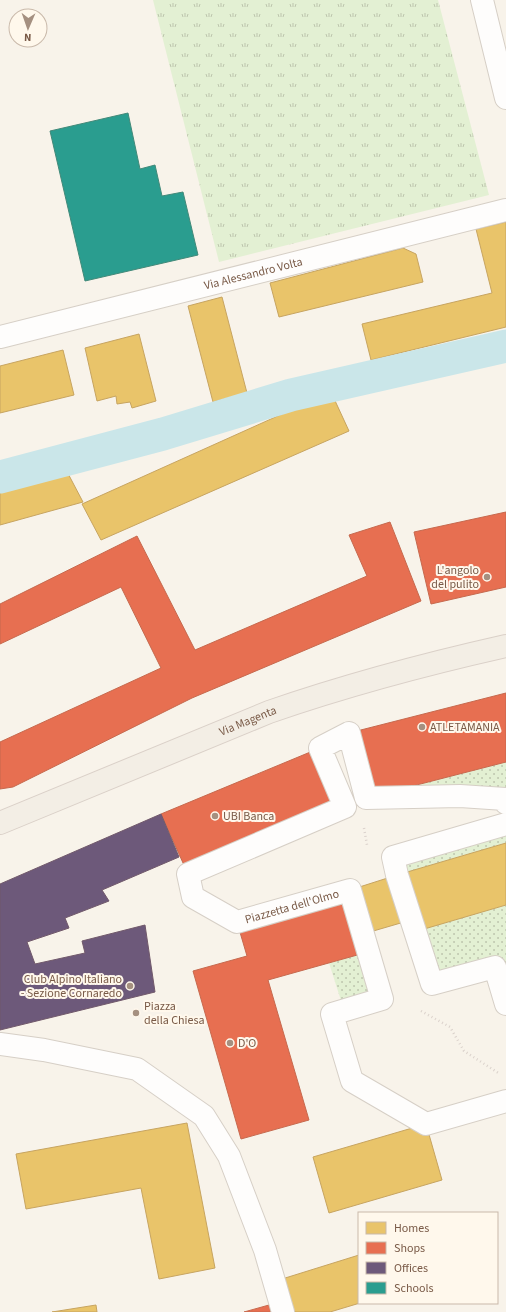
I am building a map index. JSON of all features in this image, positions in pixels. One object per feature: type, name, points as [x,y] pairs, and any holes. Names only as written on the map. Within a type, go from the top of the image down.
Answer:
[{"type":"main road","name":"Via Magenta","points":[[0,824],[269,712],[301,701],[455,658],[506,646]]},
{"type":"street","points":[[482,0],[506,98]]},
{"type":"street","name":"Via Alessandro Volta","points":[[0,337],[506,210]]},
{"type":"street","name":"Piazzetta dell'Olmo","points":[[506,803],[505,799],[460,796],[366,798],[348,733],[320,748],[345,807],[188,874],[193,897],[237,922],[350,890],[382,999],[332,1014],[352,1082],[426,1124],[506,1101]]},
{"type":"street","points":[[506,824],[393,857],[397,876],[432,984],[495,967],[506,1004]]},
{"type":"street","points":[[0,1044],[44,1050],[137,1069],[204,1116],[229,1156],[265,1250],[283,1312]]},
{"type":"green space","points":[[153,0],[438,0],[489,195],[219,262]]},
{"type":"green space","points":[[506,762],[506,803],[366,798]]},
{"type":"green space","points":[[506,824],[506,843],[397,875],[393,857]]},
{"type":"green space","points":[[506,905],[506,1004],[495,967],[432,984],[414,932]]},
{"type":"green space","points":[[368,952],[382,999],[344,1010],[329,963]]},
{"type":"building: Homes","points":[[506,222],[506,327],[371,360],[362,324],[492,293],[476,229]]},
{"type":"building: Homes","points":[[403,248],[416,254],[423,282],[279,317],[270,283]]},
{"type":"building: Homes","points":[[222,297],[247,393],[213,402],[188,306]]},
{"type":"building: Homes","points":[[139,334],[156,401],[132,408],[130,402],[117,404],[116,396],[97,401],[85,348]]},
{"type":"building: Homes","points":[[63,350],[74,395],[0,413],[0,366]]},
{"type":"building: Homes","points":[[331,392],[349,431],[101,540],[82,504]]},
{"type":"building: Homes","points":[[63,464],[83,502],[0,525],[0,481]]},
{"type":"building: Homes","points":[[506,843],[506,905],[414,932],[397,875]]},
{"type":"building: Homes","points":[[397,875],[411,920],[363,934],[350,890]]},
{"type":"building: Homes","points":[[187,1123],[215,1268],[159,1279],[141,1188],[26,1209],[16,1154]]},
{"type":"building: Homes","points":[[426,1124],[442,1180],[329,1213],[313,1157]]},
{"type":"building: Homes","points":[[358,1255],[358,1304],[330,1312],[292,1312],[282,1279]]},
{"type":"building: Homes","points":[[96,1305],[97,1312],[52,1312]]},
{"type":"building: Shops","points":[[506,512],[506,587],[431,604],[414,532]]},
{"type":"building: Shops","points":[[390,522],[421,601],[192,698],[13,787],[0,789],[0,742],[161,668],[121,587],[0,644],[0,604],[137,536],[195,650],[367,576],[349,535]]},
{"type":"building: Shops","points":[[506,693],[506,762],[366,798],[349,733]]},
{"type":"building: Shops","points":[[320,748],[345,807],[188,874],[161,814]]},
{"type":"building: Shops","points":[[350,890],[368,952],[268,980],[309,1120],[241,1139],[193,971],[247,956],[237,922]]},
{"type":"building: Shops","points":[[269,1305],[271,1312],[244,1312]]},
{"type":"building: Offices","points":[[161,814],[179,857],[102,890],[109,901],[65,918],[69,928],[27,942],[35,964],[85,953],[82,941],[145,925],[155,992],[0,1030],[0,884]]},
{"type":"building: Schools","points":[[128,113],[140,169],[155,165],[162,196],[183,192],[198,255],[85,281],[50,131]]},
{"type":"waterway","points":[[0,477],[163,434],[291,395],[506,346]]},
{"type":"place","name":"L'angolo del pulito","points":[[487,577]]},
{"type":"place","name":"ATLETAMANIA","points":[[422,727]]},
{"type":"place","name":"UBI Banca","points":[[215,816]]},
{"type":"place","name":"Club Alpino Italiano - Sezione Cornaredo","points":[[130,986]]},
{"type":"place","name":"Piazza della Chiesa","points":[[136,1013]]},
{"type":"place","name":"D'O","points":[[230,1043]]}]
